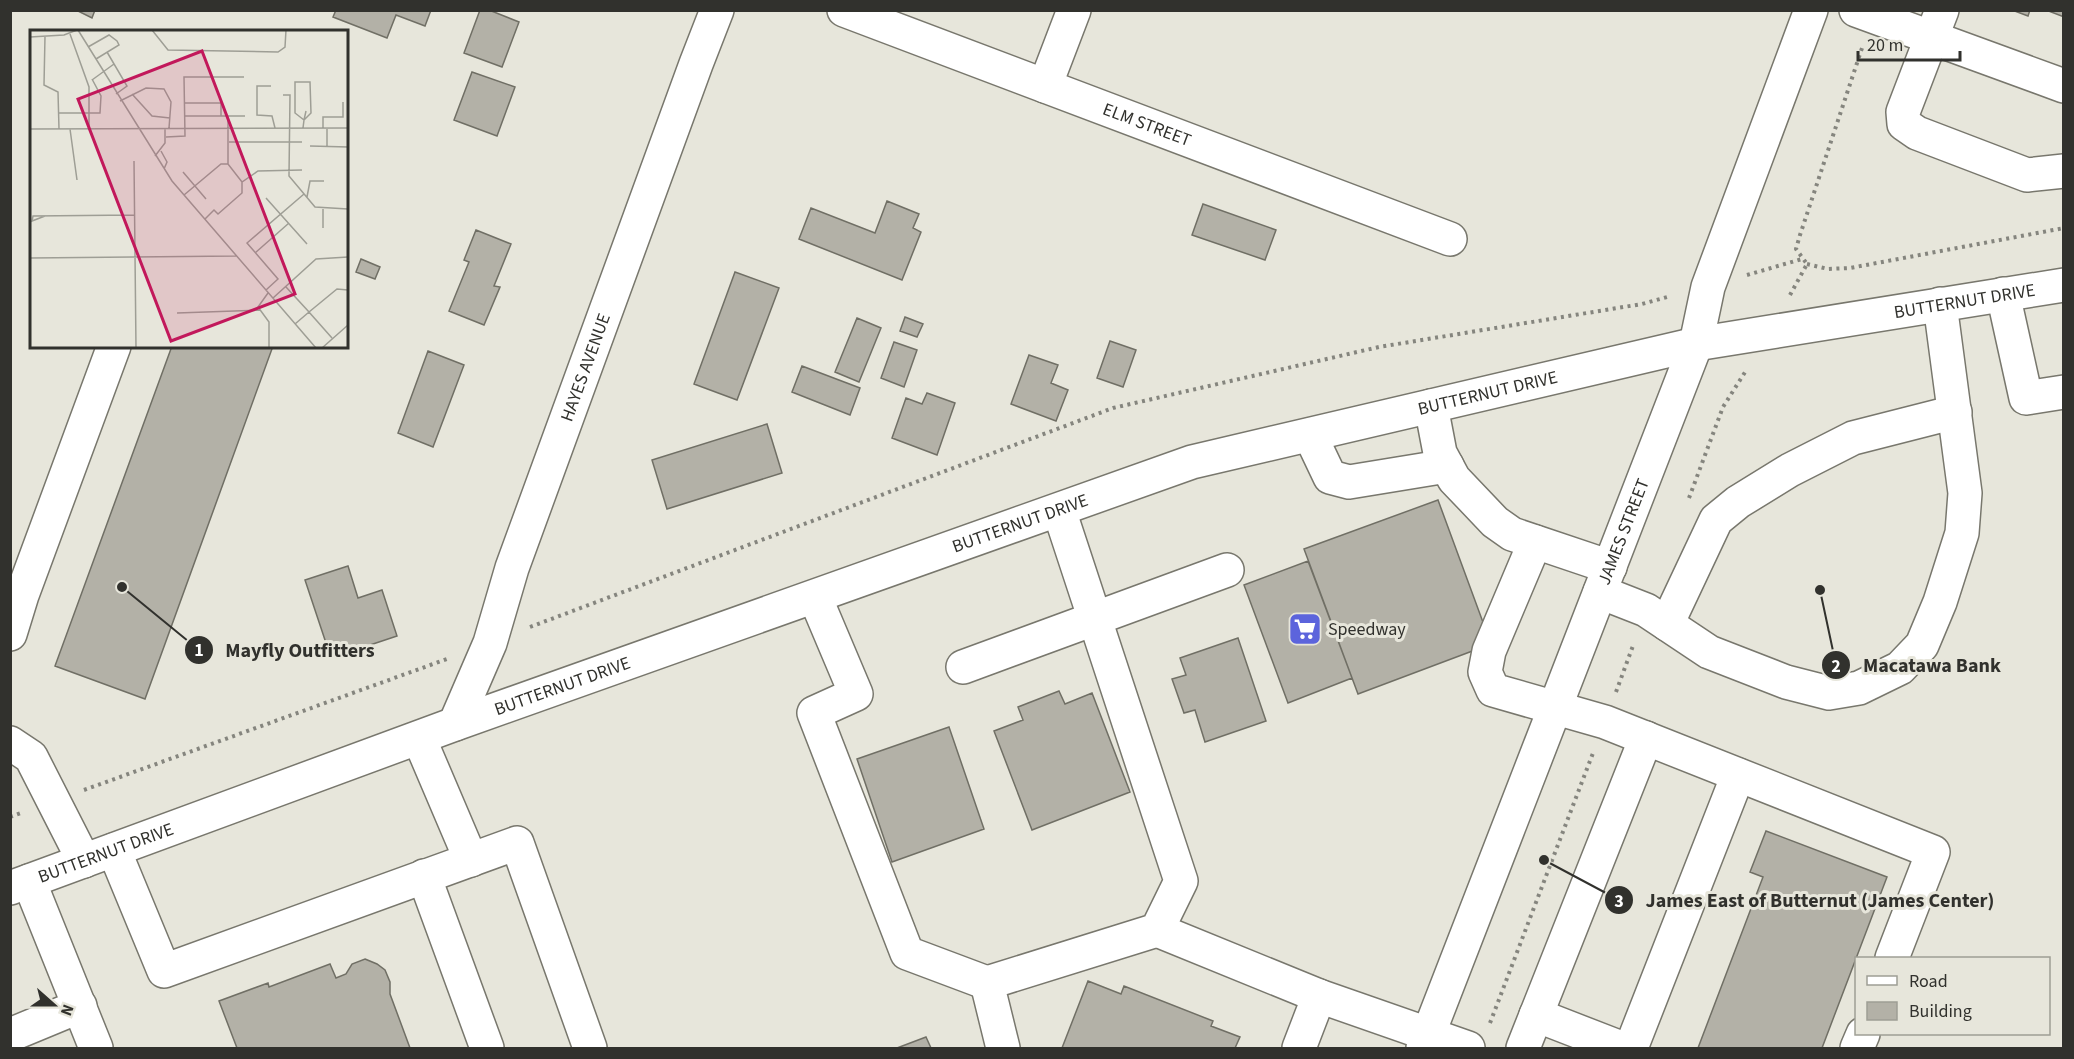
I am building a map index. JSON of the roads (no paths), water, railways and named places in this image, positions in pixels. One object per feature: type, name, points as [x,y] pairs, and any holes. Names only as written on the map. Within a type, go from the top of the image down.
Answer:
[{"type":"street","name":"HAYES AVENUE","points":[[455,724],[490,643],[512,568],[717,10]]},
{"type":"street","name":"ELM STREET","points":[[844,10],[1450,239]]},
{"type":"street","points":[[1045,86],[1074,10]]},
{"type":"street","name":"JAMES STREET","points":[[1426,1041],[1696,344],[1708,287],[1811,10]]},
{"type":"street","points":[[1856,10],[1937,24],[2064,86]]},
{"type":"street","points":[[1937,24],[1903,112],[1904,124],[1917,133],[2027,175],[2064,171]]},
{"type":"street","name":"BUTTERNUT DRIVE","points":[[20,884],[455,724],[1192,462],[1696,344],[2064,285]]},
{"type":"street","points":[[2003,294],[2026,398],[2064,392]]},
{"type":"street","points":[[1431,406],[1440,453],[1454,479],[1495,522],[1512,534],[1535,542],[1605,579],[1646,610],[1709,652],[1786,682],[1829,693],[1859,688],[1900,668],[1922,645],[1940,602],[1962,533],[1965,493],[1940,304]]},
{"type":"street","points":[[10,634],[22,595],[113,348]]},
{"type":"street","points":[[1668,624],[1716,520],[1738,502],[1790,470],[1853,438],[1955,412]]},
{"type":"street","points":[[1310,435],[1330,477],[1349,482],[1447,466]]},
{"type":"street","points":[[1059,510],[1181,881],[1157,930]]},
{"type":"street","points":[[1535,542],[1489,651],[1485,672],[1493,690],[1605,722],[1933,852],[1892,957]]},
{"type":"street","points":[[963,667],[1227,570]]},
{"type":"street","points":[[815,597],[856,694],[814,713],[907,953],[987,983],[1157,930],[1426,1041],[1467,1048]]},
{"type":"street","points":[[419,738],[471,860]]},
{"type":"street","points":[[1523,1048],[1646,738]]},
{"type":"street","points":[[10,743],[31,757],[52,802],[99,855],[164,971],[517,843],[590,1048]]},
{"type":"street","points":[[1631,1048],[1738,775]]},
{"type":"street","points":[[424,876],[487,1048]]},
{"type":"street","points":[[20,884],[80,1006],[96,1048]]},
{"type":"street","points":[[987,983],[1003,1048]]},
{"type":"street","points":[[1299,1048],[1319,996]]},
{"type":"street","points":[[10,1035],[80,1006]]},
{"type":"street","points":[[1536,1015],[1621,1048]]},
{"type":"place","name":"Mayfly Outfitters","points":[[122,587]]},
{"type":"place","name":"Macatawa Bank","points":[[1820,590]]},
{"type":"place","name":"Speedway","points":[[1305,629]]},
{"type":"place","name":"James East of Butternut (James Center)","points":[[1544,860]]}]
